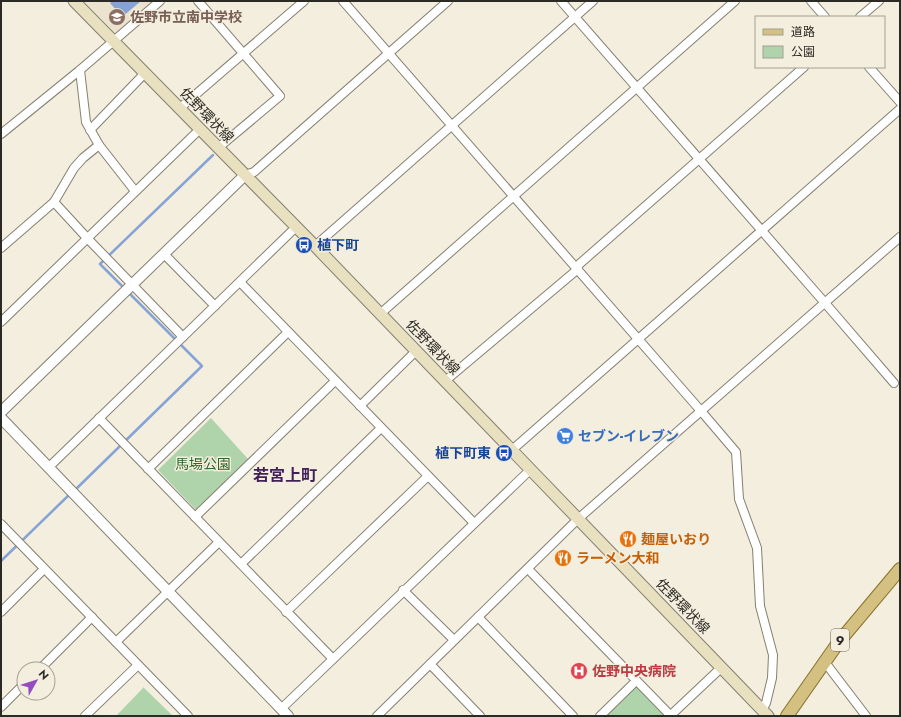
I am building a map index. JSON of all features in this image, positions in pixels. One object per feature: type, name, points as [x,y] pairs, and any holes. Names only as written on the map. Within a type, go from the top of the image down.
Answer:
[{"type":"main road","name":"佐野環状線","points":[[74,1],[315,246],[765,713]]},
{"type":"main road","name":"9","points":[[786,716],[824,662],[867,607],[900,569]]},
{"type":"street","points":[[1,134],[114,42],[160,1]]},
{"type":"street","points":[[198,1],[280,96],[218,148]]},
{"type":"street","points":[[180,108],[304,1]]},
{"type":"street","points":[[343,1],[736,452],[739,499],[757,548],[760,606],[773,655],[772,678],[765,713]]},
{"type":"street","points":[[1,412],[245,175],[254,172],[448,1]]},
{"type":"street","points":[[561,1],[894,383]]},
{"type":"street","points":[[315,246],[593,1]]},
{"type":"street","points":[[380,314],[735,1]]},
{"type":"street","points":[[811,1],[824,16]]},
{"type":"street","points":[[861,16],[879,1]]},
{"type":"street","points":[[445,381],[577,268],[803,68]]},
{"type":"street","points":[[871,68],[900,102]]},
{"type":"street","points":[[80,70],[86,122],[100,145],[135,192]]},
{"type":"street","points":[[90,130],[145,73]]},
{"type":"street","points":[[512,450],[900,109]]},
{"type":"street","points":[[1,322],[200,129]]},
{"type":"street","points":[[1,248],[54,202],[74,168],[83,158],[100,145]]},
{"type":"street","points":[[54,202],[183,337]]},
{"type":"street","points":[[48,468],[296,227]]},
{"type":"street","points":[[382,715],[454,640],[578,519],[900,237]]},
{"type":"street","points":[[164,254],[215,306]]},
{"type":"street","points":[[240,282],[474,524]]},
{"type":"street","points":[[148,469],[288,332]]},
{"type":"street","points":[[360,406],[416,351]]},
{"type":"street","points":[[195,517],[335,381]]},
{"type":"street","points":[[1,418],[285,712],[334,660],[404,590],[530,470]]},
{"type":"street","points":[[99,418],[334,660]]},
{"type":"street","points":[[241,564],[382,428]]},
{"type":"street","points":[[286,612],[428,476]]},
{"type":"street","points":[[1,524],[188,716]]},
{"type":"street","points":[[116,642],[219,542]]},
{"type":"street","points":[[1,612],[44,569]]},
{"type":"street","points":[[528,569],[670,716],[722,667]]},
{"type":"street","points":[[404,590],[454,640]]},
{"type":"street","points":[[48,661],[92,617]]},
{"type":"street","points":[[478,617],[574,716]]},
{"type":"street","points":[[824,662],[866,716]]},
{"type":"street","points":[[430,664],[480,716]]},
{"type":"street","points":[[85,716],[138,665]]},
{"type":"street","points":[[600,716],[636,681]]},
{"type":"street","points":[[1,707],[16,692]]},
{"type":"shaded area","name":"佐野市立南中学校","points":[[84,1],[153,1],[116,34]]},
{"type":"green space","name":"馬場公園","points":[[211,418],[248,459],[196,510],[158,470]]},
{"type":"green space","points":[[637,686],[666,716],[606,716]]},
{"type":"green space","points":[[144,688],[173,716],[116,716]]},
{"type":"water","points":[[112,1],[141,1],[122,17],[110,3]]},
{"type":"waterway","points":[[125,289],[100,264],[213,155]]},
{"type":"waterway","points":[[75,490],[202,366],[129,293]]},
{"type":"waterway","points":[[1,561],[71,493]]},
{"type":"place","name":"佐野市立南中学校","points":[[117,17]]},
{"type":"place","name":"植下町","points":[[304,245]]},
{"type":"place","name":"セブン-イレブン","points":[[565,436]]},
{"type":"place","name":"植下町東","points":[[504,453]]},
{"type":"place","name":"麺屋いおり","points":[[628,539]]},
{"type":"place","name":"ラーメン大和","points":[[563,558]]},
{"type":"place","name":"佐野中央病院","points":[[579,671]]},
{"type":"district","name":"若宮上町","points":[[285,475]]}]
